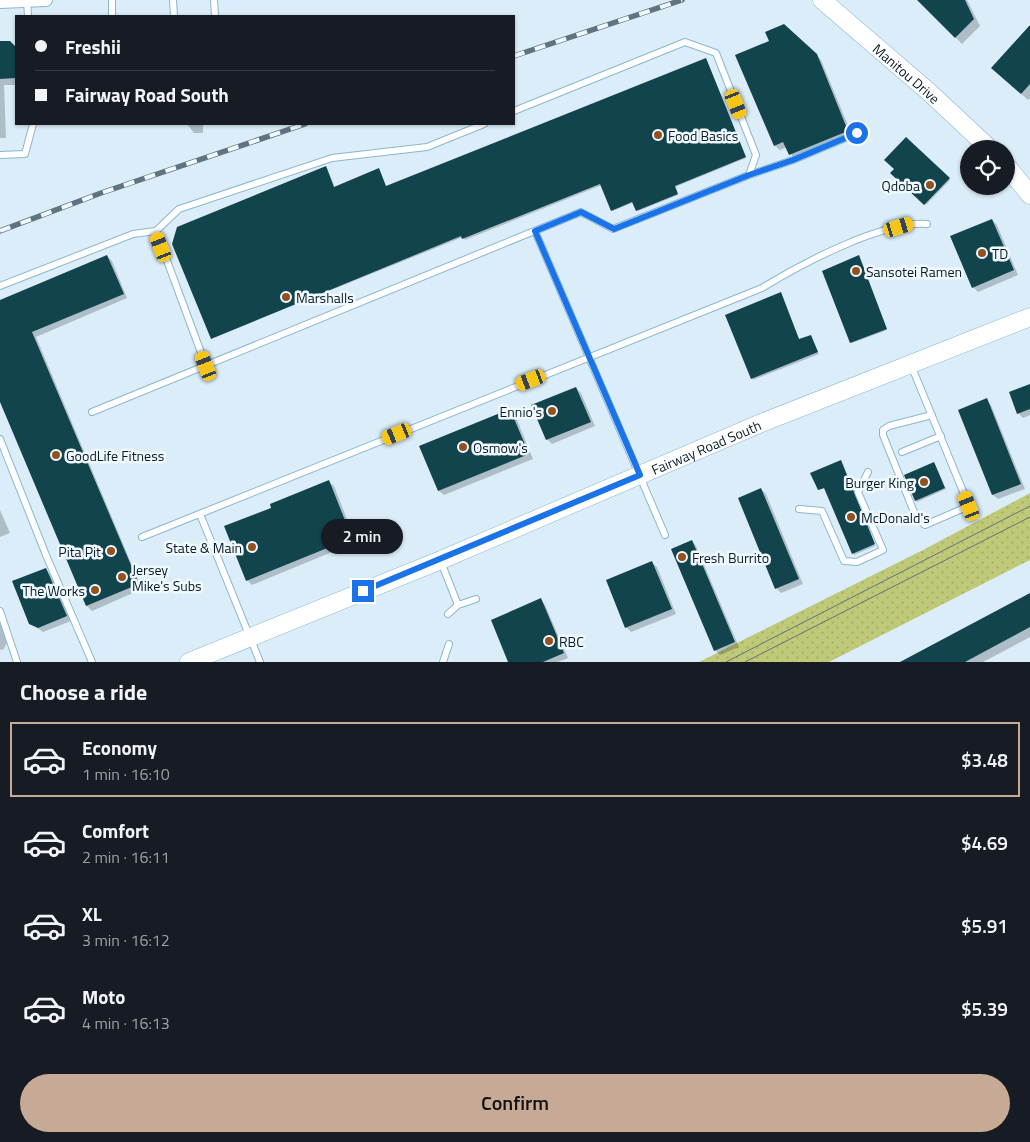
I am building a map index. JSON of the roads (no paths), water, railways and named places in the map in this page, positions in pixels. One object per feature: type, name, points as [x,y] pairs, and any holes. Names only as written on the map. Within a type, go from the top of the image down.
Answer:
[{"type":"main road","name":"Manitou Drive","points":[[822,0],[980,140]]},
{"type":"main road","points":[[1015,176],[1030,194]]},
{"type":"main road","name":"Fairway Road South","points":[[189,662],[249,636],[441,560],[910,363],[1029,316]]},
{"type":"street","points":[[0,2],[46,0]]},
{"type":"lane","points":[[112,0],[112,15]]},
{"type":"lane","points":[[173,0],[174,15]]},
{"type":"lane","points":[[214,0],[215,15]]},
{"type":"lane","points":[[28,1],[28,15]]},
{"type":"lane","points":[[515,112],[685,42],[716,53],[756,155],[749,175]]},
{"type":"lane","points":[[0,155],[25,154],[32,125]]},
{"type":"lane","points":[[0,286],[133,234],[156,232],[179,209],[332,158],[427,147],[482,125]]},
{"type":"lane","points":[[92,412],[581,212],[614,229],[749,175],[793,160],[857,133]]},
{"type":"lane","points":[[142,537],[762,288],[790,271],[866,237],[910,223],[927,224]]},
{"type":"lane","points":[[535,231],[665,535]]},
{"type":"lane","points":[[156,232],[206,366]]},
{"type":"lane","points":[[910,363],[941,436],[969,506],[926,524],[916,517],[883,435],[883,430],[889,426],[932,415]]},
{"type":"lane","points":[[902,452],[941,436]]},
{"type":"lane","points":[[0,438],[46,554],[92,662]]},
{"type":"lane","points":[[799,509],[822,511],[844,561],[858,562],[883,550],[858,492],[868,472]]},
{"type":"lane","points":[[200,514],[260,662]]},
{"type":"lane","points":[[441,560],[458,605]]},
{"type":"lane","points":[[448,614],[458,605],[476,599]]},
{"type":"lane","points":[[0,611],[17,662]]},
{"type":"lane","points":[[444,662],[449,644]]},
{"type":"tram line","points":[[726,662],[1030,506]]},
{"type":"tram line","points":[[745,662],[1030,517]]},
{"type":"railway","points":[[515,56],[682,0]]},
{"type":"railway","points":[[0,231],[101,193],[302,125]]},
{"type":"place","name":"Food Basics","points":[[658,135]]},
{"type":"place","name":"Qdoba","points":[[930,185]]},
{"type":"place","name":"TD","points":[[982,253]]},
{"type":"place","name":"Sansotei Ramen","points":[[856,271]]},
{"type":"place","name":"Marshalls","points":[[286,297]]},
{"type":"place","name":"Ennio's","points":[[552,411]]},
{"type":"place","name":"Osmow's","points":[[463,447]]},
{"type":"place","name":"GoodLife Fitness","points":[[56,455]]},
{"type":"place","name":"Burger King","points":[[924,482]]},
{"type":"place","name":"McDonald's","points":[[851,517]]},
{"type":"place","name":"State & Main","points":[[252,547]]},
{"type":"place","name":"Pita Pit","points":[[111,551]]},
{"type":"place","name":"Fresh Burrito","points":[[682,557]]},
{"type":"place","name":"Jersey Mike's Subs","points":[[122,577]]},
{"type":"place","name":"The Works","points":[[95,590]]},
{"type":"place","name":"RBC","points":[[549,641]]}]
